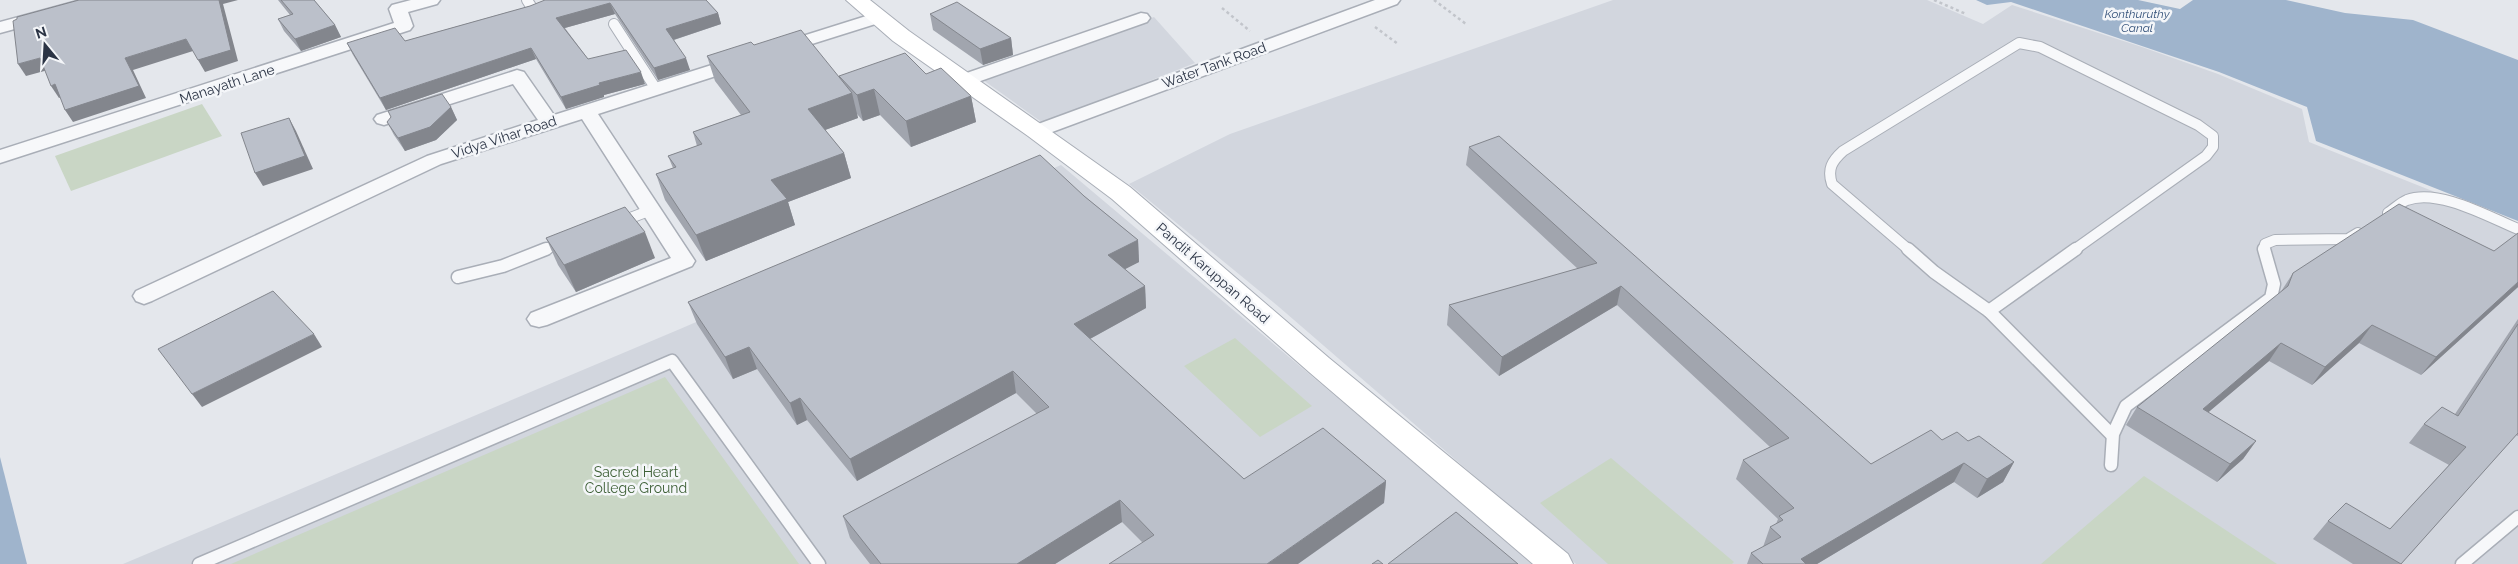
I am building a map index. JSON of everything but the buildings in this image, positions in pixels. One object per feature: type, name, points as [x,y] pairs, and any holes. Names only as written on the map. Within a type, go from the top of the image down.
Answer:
[{"type":"main road","name":"Pandit Karuppan Road","points":[[857,0],[901,36],[1037,131],[1121,193],[1304,352],[1556,564]]},
{"type":"street","points":[[0,28],[100,0]]},
{"type":"street","name":"Manayath Lane","points":[[0,157],[404,26],[398,9],[431,0]]},
{"type":"street","name":"Water Tank Road","points":[[1037,131],[1391,0]]},
{"type":"street","name":"Vidya Vihar Road","points":[[144,296],[434,160],[879,17]]},
{"type":"street","points":[[965,80],[1141,18]]},
{"type":"street","points":[[384,119],[517,76],[550,123]]},
{"type":"street","points":[[539,319],[684,261],[587,111]]},
{"type":"lane","points":[[527,0],[534,11]]},
{"type":"lane","points":[[614,24],[656,89]]},
{"type":"lane","points":[[1989,311],[2206,156],[2213,146],[2213,136],[2198,125],[2040,47],[2019,43],[1843,151],[1830,162],[1828,173],[1832,184],[1934,272],[1989,311],[2111,434]]},
{"type":"lane","points":[[2380,219],[2407,200],[2420,197],[2463,207],[2518,229]]},
{"type":"lane","points":[[605,227],[650,210]]},
{"type":"lane","points":[[2112,465],[2111,434],[2116,420],[2126,406],[2271,298],[2274,284],[2264,250],[2265,244],[2275,240],[2348,239],[2366,229]]},
{"type":"lane","points":[[458,277],[503,266],[577,238]]},
{"type":"lane","points":[[199,564],[672,361],[819,564]]},
{"type":"lane","points":[[2462,564],[2488,543],[2501,528],[2518,517]]},
{"type":"path","points":[[1434,0],[1466,24]]},
{"type":"path","points":[[1934,0],[1966,14]]},
{"type":"path","points":[[1222,8],[1268,46]]},
{"type":"shaded area","points":[[1613,0],[1927,0],[1983,24],[2012,5],[2218,74],[2302,109],[2309,142],[2518,225],[2518,564],[1576,564],[1279,307],[1129,184],[1230,134]]},
{"type":"shaded area","points":[[1154,17],[1195,63],[1043,123],[983,80]]},
{"type":"shaded area","points":[[1061,165],[1535,564],[123,564],[680,329]]},
{"type":"green space","points":[[202,104],[222,136],[71,191],[55,156]]},
{"type":"green space","points":[[1235,338],[1312,406],[1260,437],[1184,366]]},
{"type":"green space","name":"Sacred Heart College Ground","points":[[665,377],[799,564],[231,564]]},
{"type":"green space","points":[[1611,458],[1734,562],[1732,564],[1608,564],[1540,503]]},
{"type":"green space","points":[[2144,476],[2277,564],[2041,564]]},
{"type":"water","name":"Konthuruthy Canal","points":[[1976,0],[2138,0],[2180,9],[2193,0],[2286,0],[2345,13],[2413,20],[2518,60],[2518,221],[2316,141],[2307,107],[2219,72],[2011,2],[1987,5]]},
{"type":"water","points":[[0,457],[27,564],[0,564]]}]
